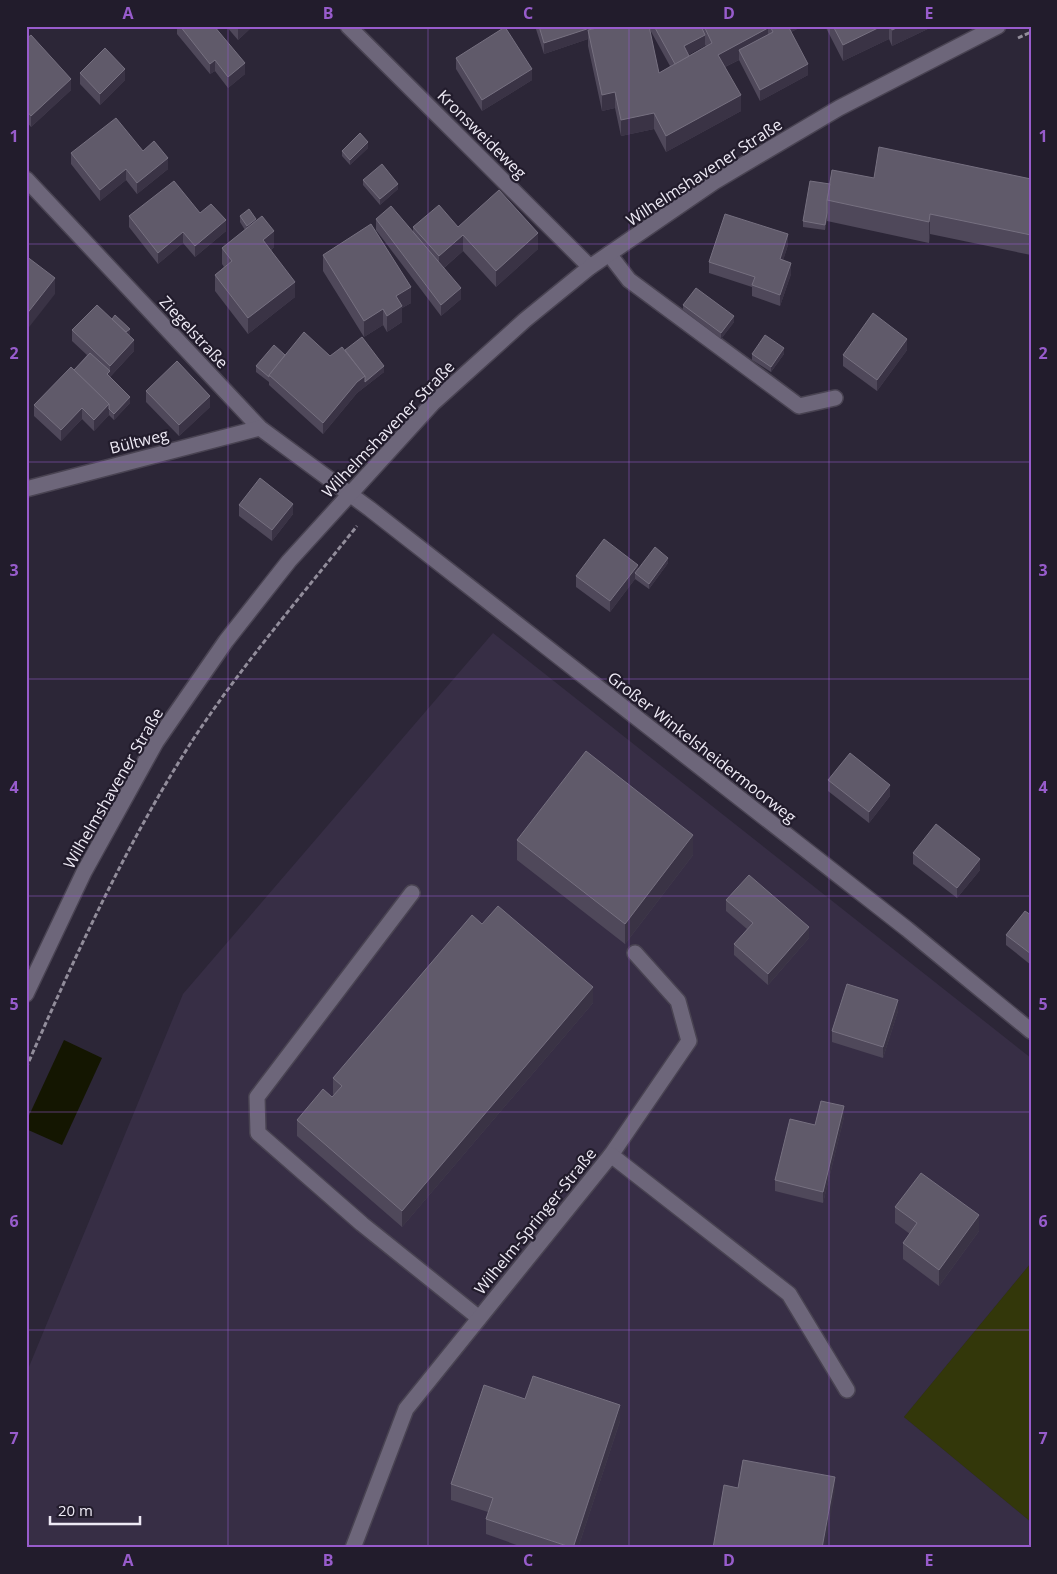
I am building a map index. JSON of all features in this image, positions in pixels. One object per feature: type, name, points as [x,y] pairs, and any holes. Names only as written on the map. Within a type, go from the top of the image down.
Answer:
[{"type":"street","name":"Kronsweideweg","points":[[348,26],[590,267]]},
{"type":"street","name":"Wilhelmshavener Straße","points":[[26,994],[84,872],[156,742],[226,641],[288,561],[433,403],[525,320],[590,267],[714,182],[839,108],[998,26]]},
{"type":"street","name":"Ziegelstraße","points":[[26,179],[260,428],[349,494]]},
{"type":"street","points":[[609,254],[629,280],[799,406],[835,398]]},
{"type":"street","name":"Bültweg","points":[[26,489],[260,428]]},
{"type":"street","name":"Großer Winkelsheidermoorweg","points":[[349,494],[907,929],[1031,1031]]},
{"type":"street","points":[[412,892],[257,1098],[258,1133],[362,1224],[479,1318]]},
{"type":"street","points":[[611,1155],[689,1041],[678,1001],[635,953]]},
{"type":"street","name":"Wilhelm-Springer-Straße","points":[[353,1548],[406,1409],[611,1155],[789,1294],[847,1390]]},
{"type":"path","points":[[1014,41],[1031,32]]},
{"type":"path","points":[[26,1068],[79,947],[135,838],[194,738],[236,679],[370,510]]},
{"type":"shaded area","points":[[493,633],[1031,1058],[1031,1263],[904,1417],[1031,1522],[1031,1548],[26,1548],[26,1374],[183,994]]},
{"type":"shaded area","points":[[64,1040],[102,1058],[62,1145],[26,1129],[26,1122]]},
{"type":"green space","points":[[1031,1263],[1031,1522],[904,1417]]},
{"type":"building","points":[[180,26],[214,26],[245,63],[228,77],[215,60],[210,64]]},
{"type":"building","points":[[539,26],[592,26],[593,27],[544,43]]},
{"type":"building","points":[[601,26],[649,26],[659,73],[712,43],[704,26],[767,26],[768,28],[718,55],[741,95],[666,136],[654,113],[621,120],[615,92],[602,95],[588,30]]},
{"type":"building","points":[[654,26],[701,26],[705,35],[684,46],[689,56],[675,64]]},
{"type":"building","points":[[770,26],[788,26],[808,64],[760,90],[739,50],[773,32]]},
{"type":"building","points":[[833,26],[882,26],[843,45]]},
{"type":"building","points":[[891,26],[901,26],[892,30]]},
{"type":"building","points":[[505,27],[532,69],[482,100],[456,58]]},
{"type":"building","points":[[31,35],[71,79],[31,116],[26,110],[26,39]]},
{"type":"building","points":[[105,48],[125,69],[100,94],[80,73]]},
{"type":"building","points":[[116,118],[143,151],[154,141],[168,158],[137,183],[126,169],[100,190],[71,153]]},
{"type":"building","points":[[360,133],[368,142],[350,160],[342,151]]},
{"type":"building","points":[[879,147],[1031,179],[1031,235],[930,214],[929,222],[827,200],[832,170],[874,178]]},
{"type":"building","points":[[382,164],[398,184],[380,199],[363,180]]},
{"type":"building","points":[[174,181],[200,213],[211,204],[226,220],[195,246],[183,232],[158,253],[129,216]]},
{"type":"building","points":[[810,181],[830,184],[825,225],[803,221]]},
{"type":"building","points":[[499,190],[538,233],[496,271],[463,235],[439,256],[413,227],[439,205],[458,227]]},
{"type":"building","points":[[391,206],[461,288],[441,305],[376,219]]},
{"type":"building","points":[[249,209],[256,219],[247,226],[240,216]]},
{"type":"building","points":[[725,214],[788,234],[780,259],[791,263],[780,295],[752,285],[755,277],[709,262]]},
{"type":"building","points":[[262,216],[274,231],[263,240],[295,282],[248,318],[215,275],[232,261],[222,248]]},
{"type":"building","points":[[371,224],[411,287],[396,296],[402,306],[387,316],[383,309],[364,321],[323,255]]},
{"type":"building","points":[[26,256],[55,278],[26,315]]},
{"type":"building","points":[[696,288],[734,316],[721,333],[683,305]]},
{"type":"building","points":[[97,305],[134,340],[110,366],[72,330]]},
{"type":"building","points":[[873,313],[907,339],[877,380],[843,355]]},
{"type":"building","points":[[115,315],[130,329],[126,332],[112,319]]},
{"type":"building","points":[[304,332],[330,356],[342,347],[365,376],[357,382],[323,423],[269,375]]},
{"type":"building","points":[[765,335],[784,348],[771,367],[752,354]]},
{"type":"building","points":[[362,337],[384,366],[365,382],[365,376],[345,350]]},
{"type":"building","points":[[274,345],[285,355],[269,377],[256,366]]},
{"type":"building","points":[[90,353],[110,371],[107,374],[130,397],[114,414],[109,409],[109,404],[74,370]]},
{"type":"building","points":[[177,361],[210,396],[179,425],[146,391]]},
{"type":"building","points":[[71,367],[109,404],[94,420],[82,408],[61,430],[34,405]]},
{"type":"building","points":[[260,478],[293,504],[272,530],[239,505]]},
{"type":"building","points":[[604,539],[638,565],[610,601],[576,576]]},
{"type":"building","points":[[655,547],[668,558],[649,584],[635,573]]},
{"type":"building","points":[[586,751],[693,835],[625,924],[517,840]]},
{"type":"building","points":[[850,753],[890,785],[869,812],[828,780]]},
{"type":"building","points":[[936,824],[980,859],[957,888],[913,853]]},
{"type":"building","points":[[749,875],[809,927],[768,974],[734,944],[753,923],[726,900]]},
{"type":"building","points":[[498,906],[593,987],[402,1211],[297,1120],[323,1089],[332,1097],[342,1086],[333,1078],[472,915],[482,924]]},
{"type":"building","points":[[1025,911],[1031,915],[1031,954],[1006,935]]},
{"type":"building","points":[[847,984],[898,1000],[883,1047],[832,1031]]},
{"type":"building","points":[[821,1101],[844,1106],[823,1192],[775,1180],[790,1119],[815,1125]]},
{"type":"building","points":[[921,1173],[979,1215],[939,1270],[903,1243],[917,1223],[895,1207]]},
{"type":"building","points":[[533,1376],[620,1405],[573,1548],[486,1519],[493,1498],[451,1484],[484,1385],[525,1399]]},
{"type":"building","points":[[743,1460],[835,1477],[822,1548],[713,1548],[724,1485],[738,1488]]}]
